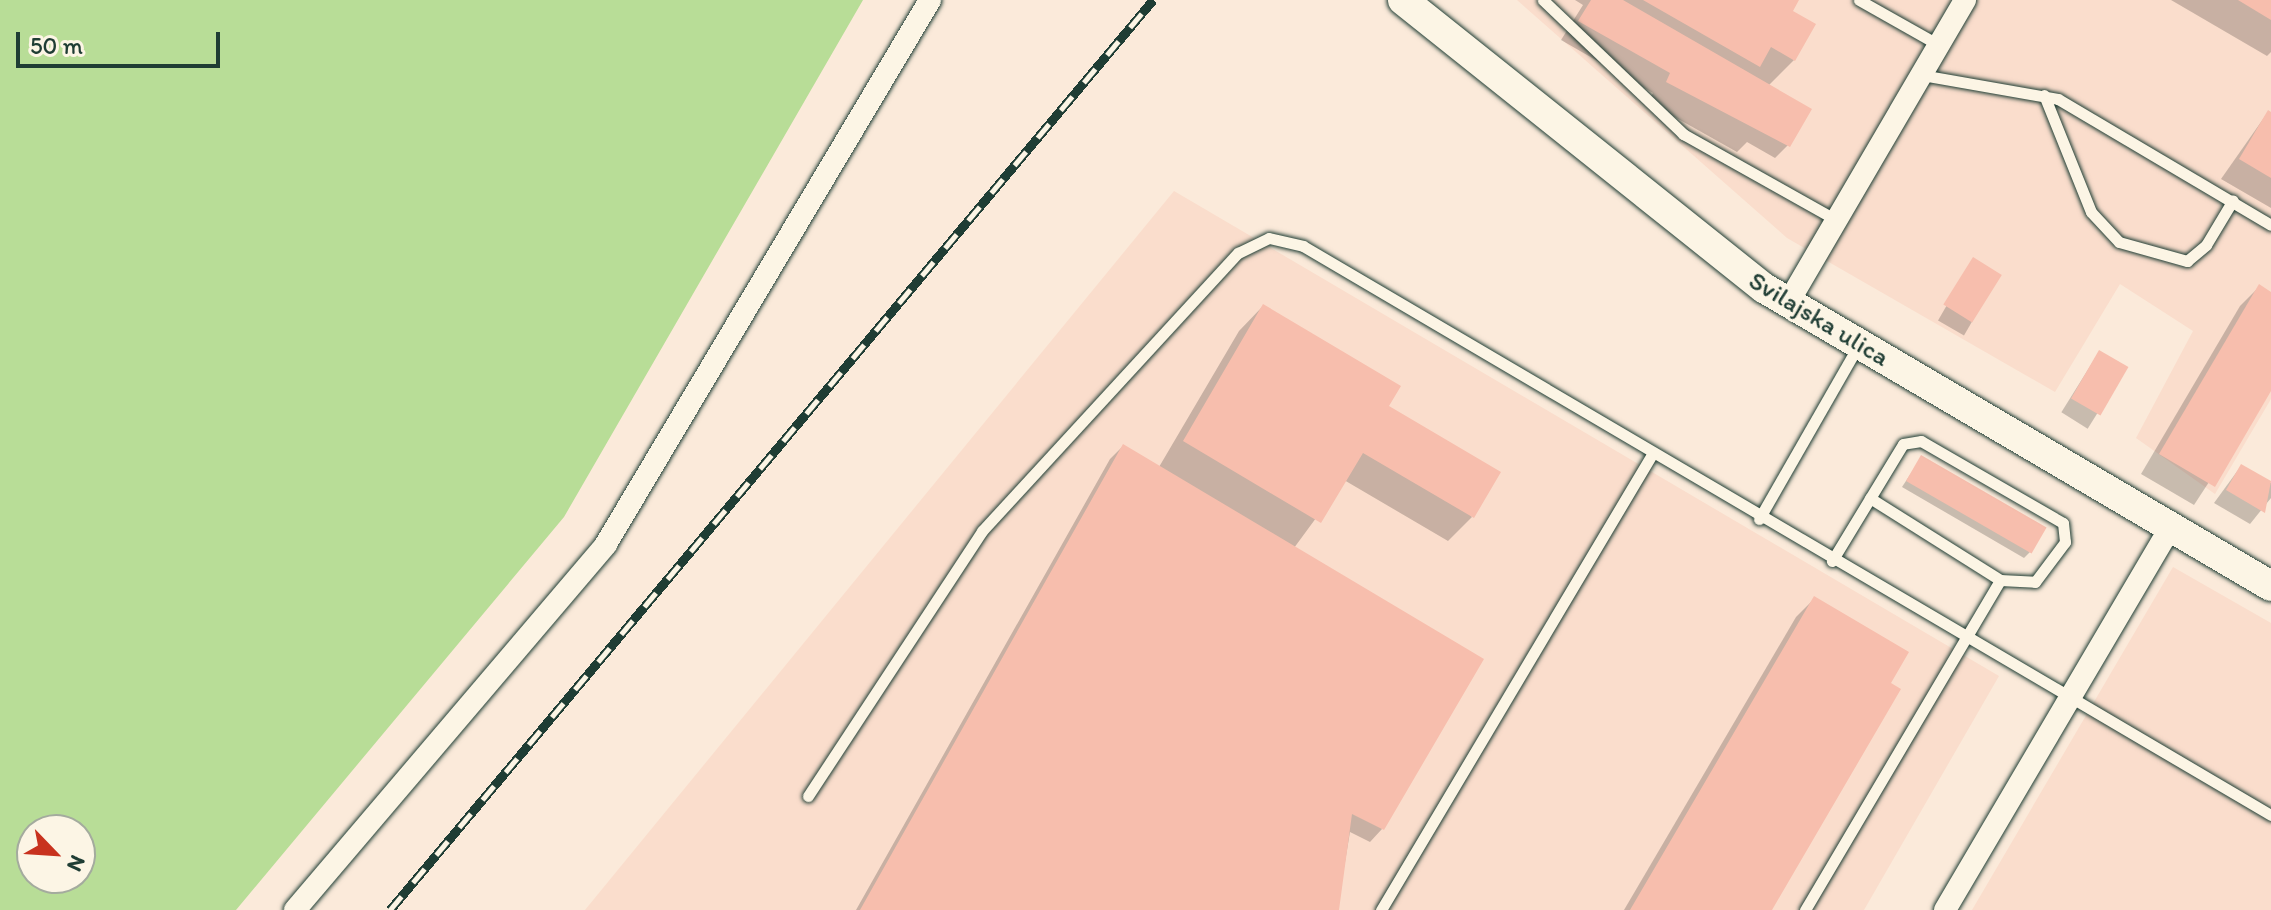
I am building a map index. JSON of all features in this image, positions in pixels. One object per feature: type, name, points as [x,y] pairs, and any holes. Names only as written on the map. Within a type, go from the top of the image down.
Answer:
[{"type":"main road","name":"Svilajska ulica","points":[[1403,0],[1681,228],[1788,303],[2271,586]]},
{"type":"street","points":[[295,910],[606,544],[930,0]]},
{"type":"street","points":[[1788,303],[1965,0]]},
{"type":"street","points":[[1945,910],[2171,527]]},
{"type":"lane","points":[[1543,0],[1683,134],[1836,220]]},
{"type":"lane","points":[[1859,0],[1939,45]]},
{"type":"lane","points":[[1921,75],[2044,95],[2233,200],[2271,225]]},
{"type":"lane","points":[[2044,95],[2091,212],[2119,242],[2187,261],[2206,245],[2233,200]]},
{"type":"lane","points":[[808,796],[982,531],[1238,253],[1269,238],[1303,246],[1651,456],[2271,815]]},
{"type":"lane","points":[[1759,519],[1859,345]]},
{"type":"lane","points":[[1832,561],[1870,498],[1903,444],[1921,441],[2063,523],[2065,542],[2035,582],[2000,580],[1870,498]]},
{"type":"lane","points":[[1381,910],[1651,456]]},
{"type":"lane","points":[[1805,910],[1964,636],[2000,580]]},
{"type":"shaded area","points":[[1517,0],[2271,0],[2271,399],[2215,494],[2136,438],[2193,331],[2120,284],[2055,392],[1787,238]]},
{"type":"shaded area","points":[[1174,191],[1999,676],[1864,910],[585,910]]},
{"type":"shaded area","points":[[2173,567],[2271,623],[2271,910],[1972,910]]},
{"type":"green space","points":[[0,0],[863,0],[564,517],[236,910],[0,910]]},
{"type":"building","points":[[1591,0],[1623,0],[1812,109],[1790,147],[1666,82],[1670,73],[1578,21]]},
{"type":"building","points":[[1643,0],[1799,0],[1793,11],[1816,24],[1795,61],[1771,47],[1760,67]]},
{"type":"building","points":[[2238,0],[2271,0],[2271,20]]},
{"type":"building","points":[[2268,110],[2271,112],[2271,178],[2239,159]]},
{"type":"building","points":[[1973,257],[2002,275],[1972,323],[1943,304]]},
{"type":"building","points":[[2259,284],[2271,292],[2271,391],[2215,487],[2159,454]]},
{"type":"building","points":[[1263,304],[1401,386],[1389,406],[1501,472],[1474,518],[1363,453],[1321,523],[1183,441]]},
{"type":"building","points":[[2099,350],[2128,367],[2100,415],[2071,398]]},
{"type":"building","points":[[1123,444],[1484,659],[1384,830],[1352,814],[1339,910],[860,910]]},
{"type":"building","points":[[1921,455],[2047,528],[2032,553],[1906,481]]},
{"type":"building","points":[[2241,464],[2271,481],[2265,513],[2226,490]]},
{"type":"building","points":[[1814,596],[1909,652],[1891,683],[1901,689],[1772,910],[1630,910]]},
{"type":"railway","points":[[390,910],[1153,0]]}]
